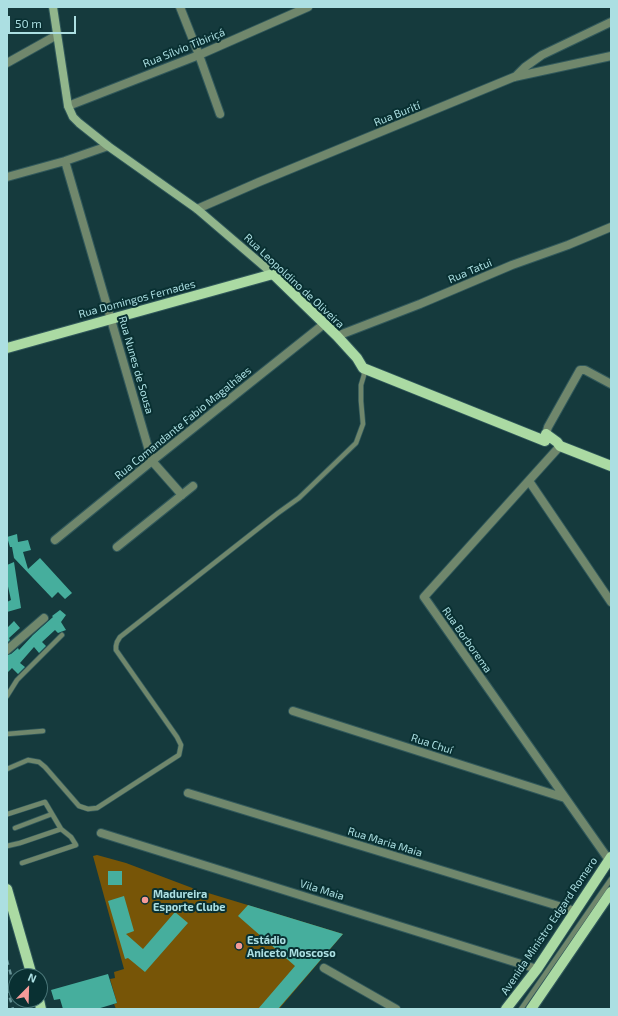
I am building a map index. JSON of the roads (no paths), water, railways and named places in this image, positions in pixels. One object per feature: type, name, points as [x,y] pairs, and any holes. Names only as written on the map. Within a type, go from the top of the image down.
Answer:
[{"type":"main road","name":"Rua Domingos Fernades","points":[[7,348],[273,274]]},
{"type":"main road","name":"Rua Leopoldino de Oliveira","points":[[273,274],[337,336],[357,358],[363,368]]},
{"type":"main road","points":[[363,368],[545,441],[546,434],[560,446],[611,466]]},
{"type":"main road","name":"Avenida Ministro Edgard Romero","points":[[506,1009],[536,969],[610,858]]},
{"type":"main road","points":[[7,889],[30,968]]},
{"type":"main road","points":[[531,1009],[611,892]]},
{"type":"street","name":"Rua Leopoldino de Oliveira","points":[[53,7],[68,106],[73,117],[108,146],[197,209],[273,274]]},
{"type":"street","points":[[180,7],[220,114]]},
{"type":"street","name":"Rua Sílvio Tibiriçá","points":[[68,106],[199,55],[308,7]]},
{"type":"street","points":[[514,77],[542,55],[611,22]]},
{"type":"street","points":[[7,63],[57,34]]},
{"type":"street","name":"Rua Burití","points":[[197,209],[514,77],[611,56]]},
{"type":"street","points":[[7,177],[65,161],[108,146]]},
{"type":"street","name":"Rua Nunes de Sousa","points":[[65,161],[112,318],[152,461]]},
{"type":"street","name":"Rua Tatui","points":[[337,336],[512,266],[568,246],[611,227]]},
{"type":"street","name":"Rua Comandante Fabio Magalhães","points":[[55,540],[324,324]]},
{"type":"street","points":[[546,434],[548,427],[580,370],[585,370],[611,384]]},
{"type":"street","name":"Rua Borborema","points":[[560,446],[424,597],[565,798],[610,858]]},
{"type":"street","points":[[152,461],[182,495]]},
{"type":"street","points":[[529,481],[611,602]]},
{"type":"street","points":[[117,547],[193,486]]},
{"type":"street","points":[[7,650],[44,618]]},
{"type":"street","name":"Rua Chuí","points":[[293,711],[565,798]]},
{"type":"street","name":"Rua Maria Maia","points":[[188,793],[575,911]]},
{"type":"street","name":"Vila Maia","points":[[101,833],[536,969]]},
{"type":"street","points":[[324,968],[396,1009]]},
{"type":"lane","points":[[7,769],[28,760],[43,764],[79,806],[88,810],[97,808],[179,755],[181,746],[177,737],[116,650],[117,642],[120,637],[299,498],[356,443],[363,424],[361,385],[364,375],[363,368]]},
{"type":"lane","points":[[7,696],[17,680],[62,635]]},
{"type":"lane","points":[[7,734],[43,731]]},
{"type":"lane","points":[[8,814],[45,802],[61,830],[71,837],[76,845],[22,864]]},
{"type":"lane","points":[[15,828],[52,814]]},
{"type":"lane","points":[[7,846],[61,830]]},
{"type":"lane","points":[[521,1009],[611,879]]},
{"type":"railway","points":[[7,960],[9,968]]},
{"type":"railway","points":[[7,988],[13,1009]]},
{"type":"place","name":"Madureira Esporte Clube","points":[[145,900]]},
{"type":"place","name":"Estádio Aniceto Moscoso","points":[[239,946]]}]
